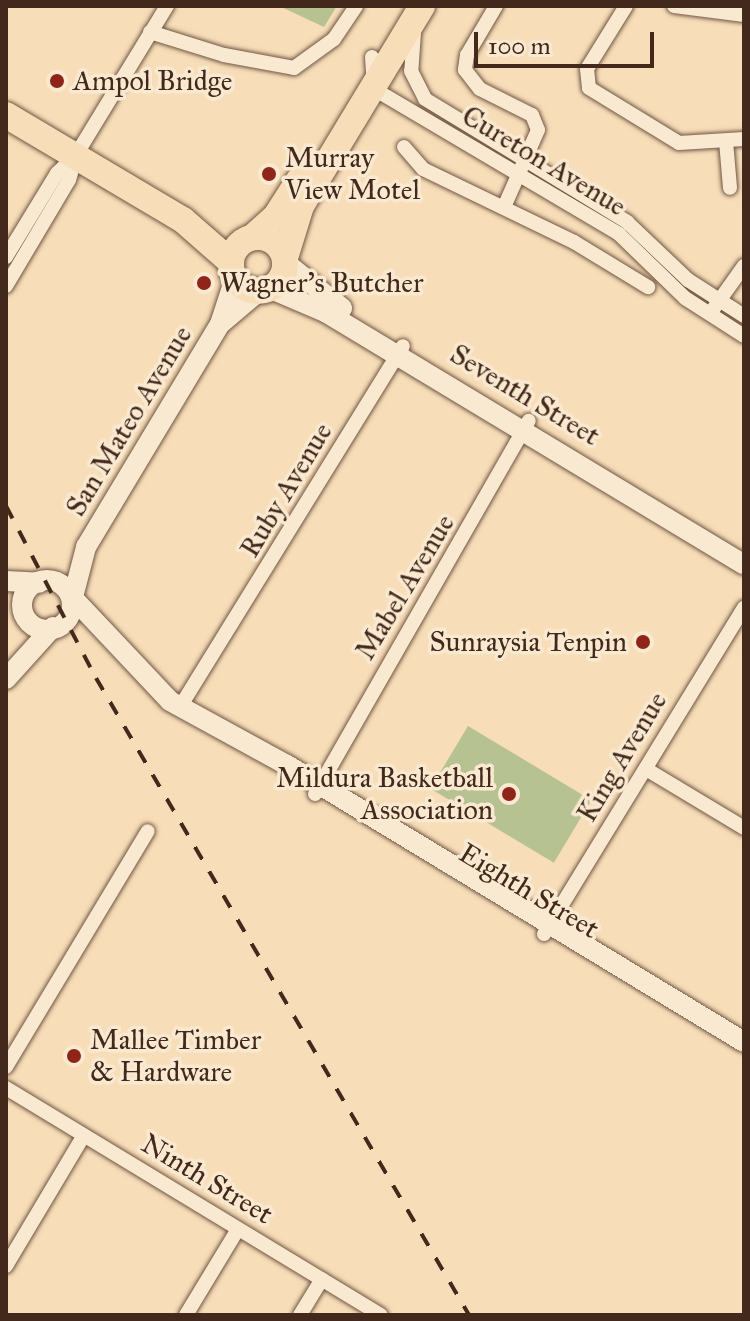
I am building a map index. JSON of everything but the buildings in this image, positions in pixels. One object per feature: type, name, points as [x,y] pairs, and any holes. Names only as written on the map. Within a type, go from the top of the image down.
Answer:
[{"type":"highway","points":[[233,270],[251,237],[289,196],[372,57],[414,8]]},
{"type":"highway","points":[[6,115],[183,220],[233,270],[264,290],[280,280],[301,206],[374,89],[414,8]]},
{"type":"highway","points":[[183,220],[272,240],[285,261]]},
{"type":"street","points":[[6,286],[10,269],[69,180],[76,155],[167,6]]},
{"type":"street","points":[[150,32],[224,55],[294,68],[334,39],[356,6]]},
{"type":"street","points":[[496,6],[467,55],[465,70],[480,89],[536,121],[538,137],[504,207]]},
{"type":"street","points":[[626,6],[587,69],[589,88],[679,143],[744,139]]},
{"type":"street","points":[[674,6],[744,15]]},
{"type":"street","name":"Cureton Avenue","points":[[414,8],[410,63],[418,93],[627,222],[717,301],[744,316]]},
{"type":"street","points":[[372,57],[374,89]]},
{"type":"street","name":"Cureton Avenue","points":[[374,89],[619,234],[677,292],[712,316],[741,330]]},
{"type":"street","points":[[726,141],[730,188]]},
{"type":"street","name":"Cureton Avenue","points":[[404,147],[423,169],[504,207],[648,287]]},
{"type":"street","points":[[6,257],[57,173],[76,155]]},
{"type":"street","name":"Seventh Street","points":[[285,261],[324,296],[400,351]]},
{"type":"street","points":[[712,316],[717,301],[744,266]]},
{"type":"street","name":"San Mateo Avenue","points":[[73,598],[86,547],[220,324],[233,270]]},
{"type":"street","name":"Seventh Street","points":[[264,290],[327,313],[400,351],[744,551]]},
{"type":"street","name":"San Mateo Avenue","points":[[220,324],[264,290]]},
{"type":"street","name":"Ruby Avenue","points":[[183,709],[400,351]]},
{"type":"street","name":"Seventh Street","points":[[530,429],[744,565]]},
{"type":"street","name":"Mabel Avenue","points":[[314,788],[530,429]]},
{"type":"street","name":"San Mateo Avenue","points":[[42,582],[86,547]]},
{"type":"street","points":[[6,581],[63,585],[73,598],[71,613],[54,626],[10,672]]},
{"type":"street","points":[[10,672],[18,614],[24,596],[42,582]]},
{"type":"street","name":"Eighth Street","points":[[73,598],[110,639],[183,709],[547,929],[744,1054]]},
{"type":"street","name":"King Avenue","points":[[547,929],[744,607]]},
{"type":"street","points":[[18,614],[40,629],[54,626]]},
{"type":"street","name":"Eighth Street","points":[[54,626],[82,625],[110,639]]},
{"type":"street","points":[[646,769],[744,828]]},
{"type":"street","points":[[6,1067],[148,831]]},
{"type":"street","name":"Eighth Street","points":[[547,929],[744,1042]]},
{"type":"street","name":"Ninth Street","points":[[6,1088],[381,1315]]},
{"type":"street","points":[[6,1266],[84,1135]]},
{"type":"street","points":[[186,1315],[238,1229]]},
{"type":"street","points":[[300,1315],[322,1279]]},
{"type":"green space","points":[[279,6],[337,6],[324,27]]},
{"type":"green space","name":"Mildura Basketball Association","points":[[468,726],[591,800],[554,863],[430,789]]},
{"type":"railway","points":[[6,506],[96,678],[469,1315]]},
{"type":"place","name":"Ampol Bridge","points":[[57,81]]},
{"type":"place","name":"Murray View Motel","points":[[269,174]]},
{"type":"place","name":"Wagner's Butcher","points":[[204,283]]},
{"type":"place","name":"Sunraysia Tenpin","points":[[643,642]]},
{"type":"place","name":"Mildura Basketball Association","points":[[509,794]]},
{"type":"place","name":"Mallee Timber & Hardware","points":[[74,1056]]}]
